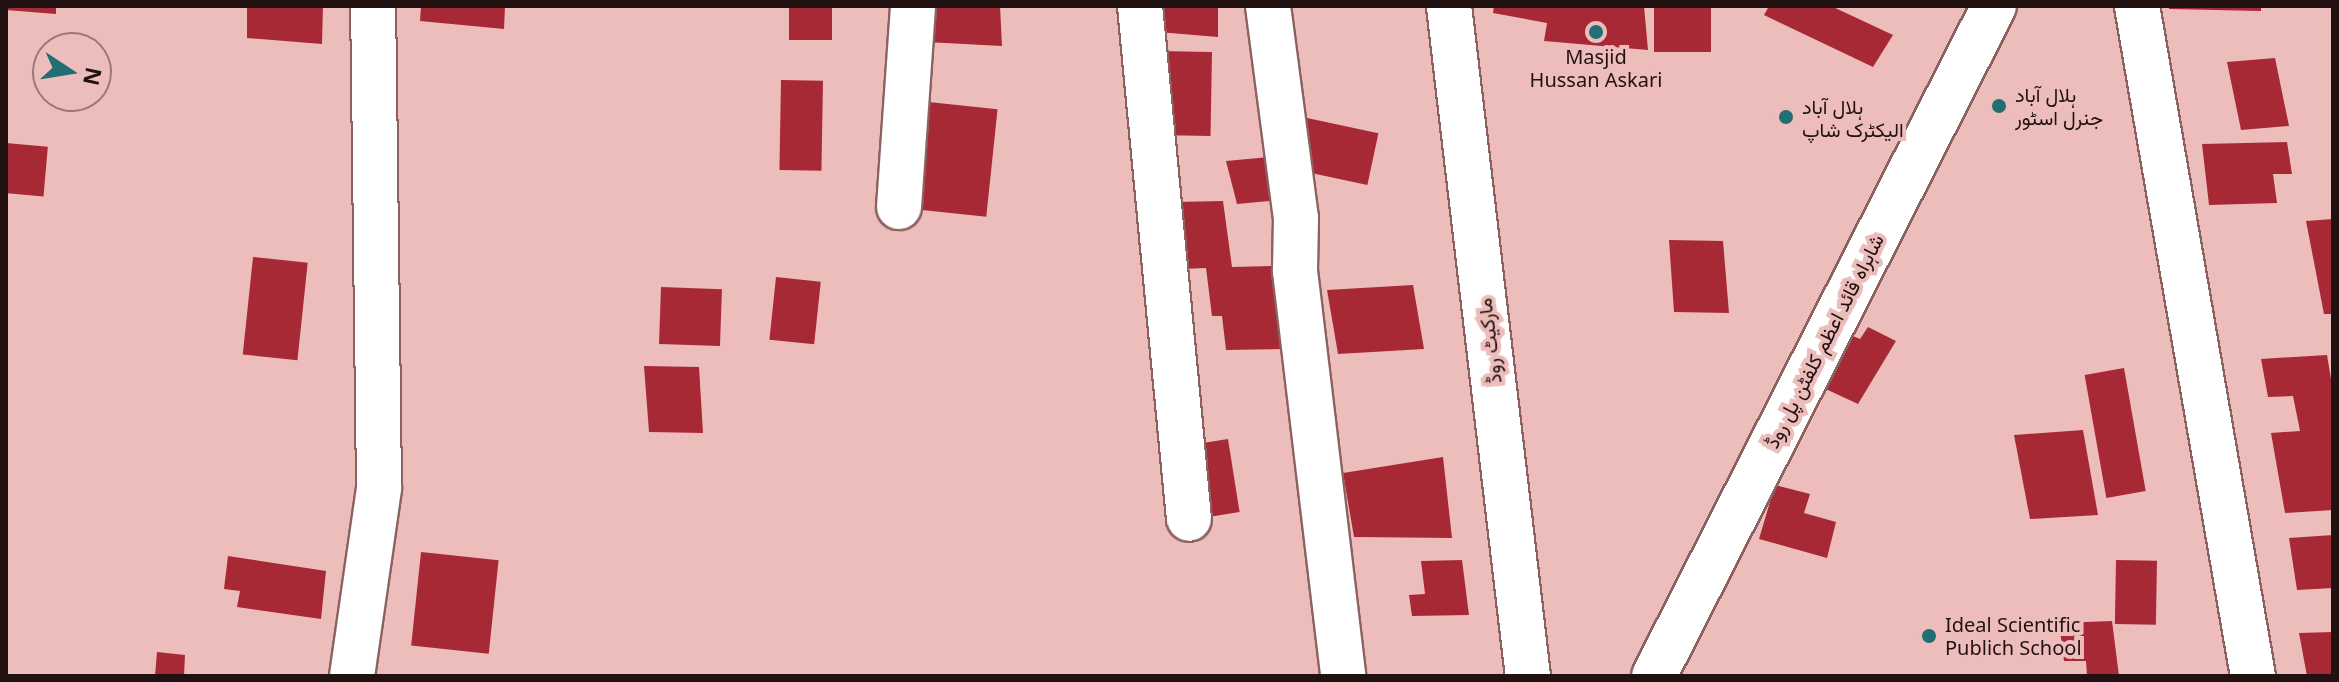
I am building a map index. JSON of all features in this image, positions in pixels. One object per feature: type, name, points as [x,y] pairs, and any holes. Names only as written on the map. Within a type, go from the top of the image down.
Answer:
[{"type":"main road","points":[[352,676],[379,488],[373,6]]},
{"type":"main road","points":[[899,207],[913,6]]},
{"type":"main road","points":[[1140,6],[1189,519]]},
{"type":"main road","points":[[1268,6],[1296,218],[1295,271],[1343,676]]},
{"type":"main road","name":"مارکیٹ روڈ","points":[[1449,6],[1528,676]]},
{"type":"main road","name":"شاہراہ قائد اعظم کلفٹن پل روڈ","points":[[1654,676],[1994,6]]},
{"type":"main road","points":[[2137,6],[2253,676]]},
{"type":"building","points":[[6,6],[56,6],[56,14],[6,10]]},
{"type":"building","points":[[247,6],[323,6],[322,44],[247,38]]},
{"type":"building","points":[[421,6],[505,6],[504,29],[420,21]]},
{"type":"building","points":[[789,6],[832,6],[832,40],[789,40]]},
{"type":"building","points":[[924,6],[1000,6],[1002,46],[926,42]]},
{"type":"building","points":[[1158,6],[1218,6],[1218,37],[1158,32]]},
{"type":"building","name":"Masjid Hussan Askari","points":[[1494,6],[1644,6],[1648,50],[1544,41],[1547,23],[1493,13]]},
{"type":"building","points":[[1654,6],[1711,6],[1711,52],[1654,52]]},
{"type":"building","points":[[1769,6],[1831,6],[1893,35],[1873,67],[1764,15]]},
{"type":"building","points":[[2169,6],[2261,6],[2261,11],[2169,9]]},
{"type":"building","points":[[1157,51],[1212,52],[1211,136],[1156,135]]},
{"type":"building","points":[[2275,58],[2289,126],[2241,130],[2227,62]]},
{"type":"building","points":[[781,80],[823,81],[821,171],[779,170]]},
{"type":"building","points":[[919,101],[998,109],[986,217],[908,208]]},
{"type":"building","points":[[1307,118],[1378,133],[1367,185],[1296,170]]},
{"type":"building","points":[[2287,142],[2292,174],[2273,174],[2277,203],[2209,205],[2202,144]]},
{"type":"building","points":[[6,143],[48,147],[43,196],[6,193]]},
{"type":"building","points":[[1279,156],[1290,199],[1237,204],[1226,161]]},
{"type":"building","points":[[1223,201],[1232,267],[1271,266],[1283,349],[1226,350],[1222,316],[1212,316],[1206,268],[1181,269],[1173,202]]},
{"type":"building","points":[[2333,219],[2333,314],[2324,314],[2306,221]]},
{"type":"building","points":[[1669,240],[1723,241],[1729,313],[1674,312]]},
{"type":"building","points":[[253,257],[308,263],[297,360],[243,354]]},
{"type":"building","points":[[776,277],[821,282],[814,344],[769,340]]},
{"type":"building","points":[[1413,285],[1424,349],[1338,354],[1327,290]]},
{"type":"building","points":[[661,287],[722,289],[720,346],[659,344]]},
{"type":"building","points":[[1868,327],[1896,341],[1858,404],[1817,385],[1848,334],[1860,339]]},
{"type":"building","points":[[2327,355],[2333,391],[2333,510],[2285,513],[2271,433],[2300,431],[2293,396],[2268,397],[2261,359]]},
{"type":"building","points":[[644,366],[699,367],[703,433],[649,432]]},
{"type":"building","points":[[2124,368],[2146,491],[2106,498],[2085,375]]},
{"type":"building","points":[[2083,430],[2098,515],[2030,519],[2014,435]]},
{"type":"building","points":[[1228,439],[1240,512],[1202,518],[1190,445]]},
{"type":"building","points":[[1443,457],[1452,538],[1354,537],[1343,473]]},
{"type":"building","points":[[1775,485],[1810,494],[1804,513],[1836,522],[1827,558],[1759,539]]},
{"type":"building","points":[[2333,535],[2333,588],[2297,590],[2289,538]]},
{"type":"building","points":[[421,552],[499,560],[489,654],[411,645]]},
{"type":"building","points":[[228,556],[326,571],[321,619],[237,607],[240,591],[224,589]]},
{"type":"building","points":[[1462,560],[1469,615],[1412,616],[1409,595],[1425,594],[1421,561]]},
{"type":"building","points":[[2116,560],[2157,561],[2156,625],[2115,624]]},
{"type":"building","points":[[2112,621],[2119,676],[2087,676],[2086,661],[2064,661],[2059,623]]},
{"type":"building","points":[[2333,632],[2333,676],[2307,676],[2299,633]]},
{"type":"building","points":[[157,652],[185,655],[184,676],[155,676]]},
{"type":"place","name":"Masjid Hussan Askari","points":[[1596,32]]},
{"type":"place","name":"ہلال آباد جنرل اسٹور","points":[[1999,106]]},
{"type":"place","name":"ہلال آباد الیکٹرک شاپ","points":[[1786,117]]},
{"type":"place","name":"Ideal Scientific Publich School","points":[[1929,636]]}]
